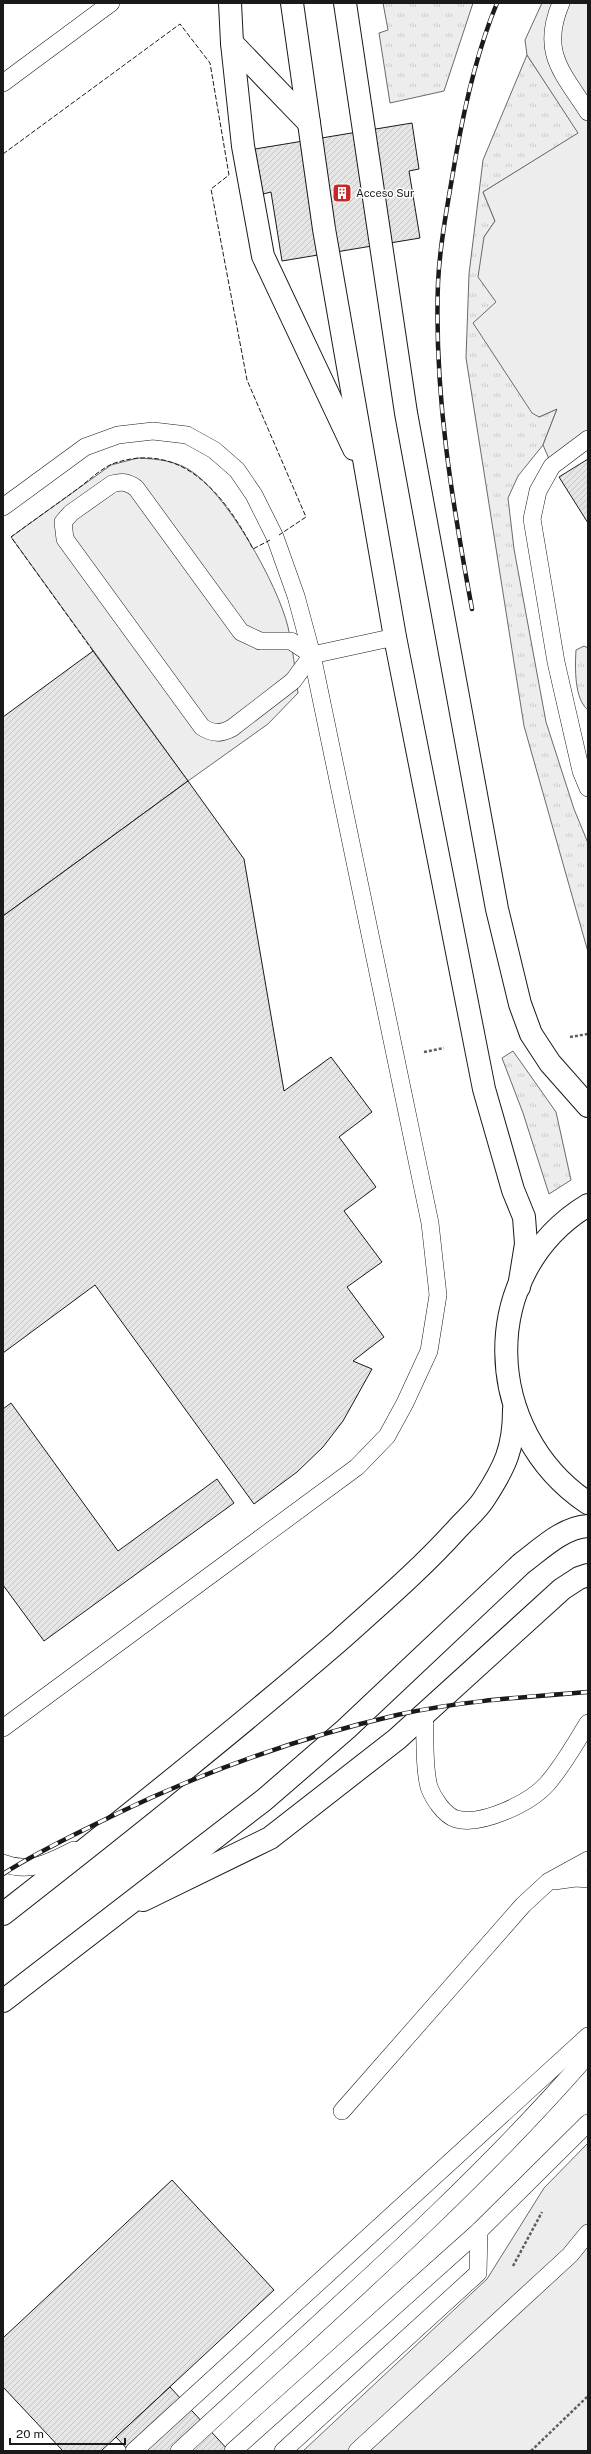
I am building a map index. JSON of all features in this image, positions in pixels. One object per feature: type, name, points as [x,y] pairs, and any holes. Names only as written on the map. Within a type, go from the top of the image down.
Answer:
[{"type":"main road","points":[[230,3],[232,43],[243,146],[263,256],[367,475]]},
{"type":"main road","points":[[292,3],[309,123],[395,637],[484,1089],[512,1190],[524,1217],[526,1244],[519,1287]]},
{"type":"main road","points":[[345,3],[406,412],[498,909],[520,1004],[531,1034],[550,1063],[588,1106]]},
{"type":"main road","points":[[232,43],[309,123]]},
{"type":"main road","points":[[588,1205],[554,1233],[533,1258],[519,1287],[509,1317],[506,1348],[507,1379],[514,1410],[528,1440],[547,1469],[572,1492],[588,1503]]},
{"type":"main road","points":[[3,1914],[103,1836],[308,1667],[393,1594],[484,1500],[506,1461],[514,1436],[514,1410]]},
{"type":"main road","points":[[3,2001],[116,1912],[264,1800],[356,1719],[521,1564],[552,1541],[580,1526],[588,1526]]},
{"type":"main road","points":[[116,1912],[270,1838],[397,1739],[562,1589],[579,1578],[588,1575]]},
{"type":"lane","points":[[3,83],[112,3]]},
{"type":"lane","points":[[561,3],[554,20],[551,40],[555,60],[588,112]]},
{"type":"lane","points":[[3,507],[86,447],[118,435],[152,431],[187,435],[214,450],[237,470],[254,495],[275,538],[296,596],[312,655],[430,1223],[438,1295],[429,1351],[405,1403],[387,1436],[357,1467],[3,1728]]},
{"type":"lane","points":[[588,438],[552,466],[538,491],[532,519],[556,662],[581,771],[588,788]]},
{"type":"lane","points":[[312,655],[291,641],[260,641],[241,632],[136,488],[131,484],[118,482],[112,484],[71,513],[64,522],[65,539],[202,728],[209,732],[225,732],[232,728],[293,681],[312,655],[395,637]]},
{"type":"lane","points":[[424,1714],[429,1787],[447,1814],[464,1820],[508,1811],[529,1800],[547,1784],[569,1755],[588,1723]]},
{"type":"lane","points":[[3,1863],[13,1867],[28,1869],[44,1865],[103,1836]]},
{"type":"lane","points":[[342,2111],[522,1905],[548,1882],[588,1860]]},
{"type":"lane","points":[[548,1882],[576,1878],[588,1879]]},
{"type":"lane","points":[[134,2451],[588,2036]]},
{"type":"lane","points":[[179,2451],[446,2203],[528,2121],[588,2055]]},
{"type":"lane","points":[[233,2451],[479,2231],[588,2123]]},
{"type":"lane","points":[[283,2451],[478,2273],[479,2231]]},
{"type":"lane","points":[[357,2451],[570,2255],[588,2233]]},
{"type":"path","points":[[531,2451],[588,2396]]},
{"type":"green space","points":[[383,3],[473,3],[444,91],[390,103],[379,33],[388,30]]},
{"type":"green space","points":[[527,55],[579,133],[483,192],[495,221],[484,237],[497,303],[539,417],[557,409],[543,445],[518,476],[508,498],[514,549],[546,722],[574,809],[588,843],[588,952],[524,726],[466,358],[469,274],[483,160]]},
{"type":"green space","points":[[584,646],[588,648],[588,710],[583,705],[580,698],[576,682],[576,650]]},
{"type":"green space","points":[[513,1051],[556,1112],[571,1180],[549,1194],[523,1113],[502,1058]]},
{"type":"shaded area","points":[[542,3],[588,3],[588,439],[552,466],[543,445],[557,409],[539,417],[532,413],[473,323],[496,302],[478,277],[484,237],[495,221],[483,192],[578,133],[527,55],[525,40]]},
{"type":"shaded area","points":[[138,458],[164,460],[182,466],[203,480],[218,497],[248,540],[274,588],[288,627],[293,651],[298,693],[268,724],[188,781],[11,537],[111,465]]},
{"type":"shaded area","points":[[588,2143],[588,2451],[303,2451],[487,2279],[544,2188]]},
{"type":"building","name":"Acceso Sur","points":[[412,123],[419,169],[409,171],[420,238],[282,261],[271,192],[263,194],[255,149]]},
{"type":"building","points":[[588,459],[588,523],[559,477]]},
{"type":"building","points":[[93,651],[188,781],[3,916],[3,717]]},
{"type":"building","points":[[188,781],[244,859],[284,1091],[331,1057],[372,1112],[339,1137],[376,1187],[344,1211],[382,1262],[347,1287],[384,1337],[353,1361],[372,1369],[343,1421],[323,1447],[297,1472],[254,1504],[95,1285],[3,1353],[3,916]]},
{"type":"building","points":[[11,1403],[118,1551],[217,1479],[234,1503],[44,1641],[3,1585],[3,1409]]},
{"type":"building","points":[[172,2180],[274,2290],[101,2451],[63,2451],[3,2387],[3,2338]]},
{"type":"building","points":[[170,2387],[229,2451],[129,2451],[116,2437]]},
{"type":"railway","points":[[472,609],[451,487],[446,447],[439,365],[437,324],[438,283],[445,219],[463,116],[483,40],[497,3]]},
{"type":"railway","points":[[3,1874],[56,1844],[180,1785],[250,1758],[323,1734],[397,1715],[444,1706],[492,1700],[588,1692]]},
{"type":"fence","points":[[3,154],[180,24],[210,63],[229,175],[211,189],[247,380],[306,517],[279,535]]},
{"type":"fence","points":[[93,651],[11,537],[104,469],[112,464],[137,458],[159,459],[180,466],[198,477],[229,509],[253,549],[270,540]]},
{"type":"place","name":"Acceso Sur","points":[[342,193]]}]
